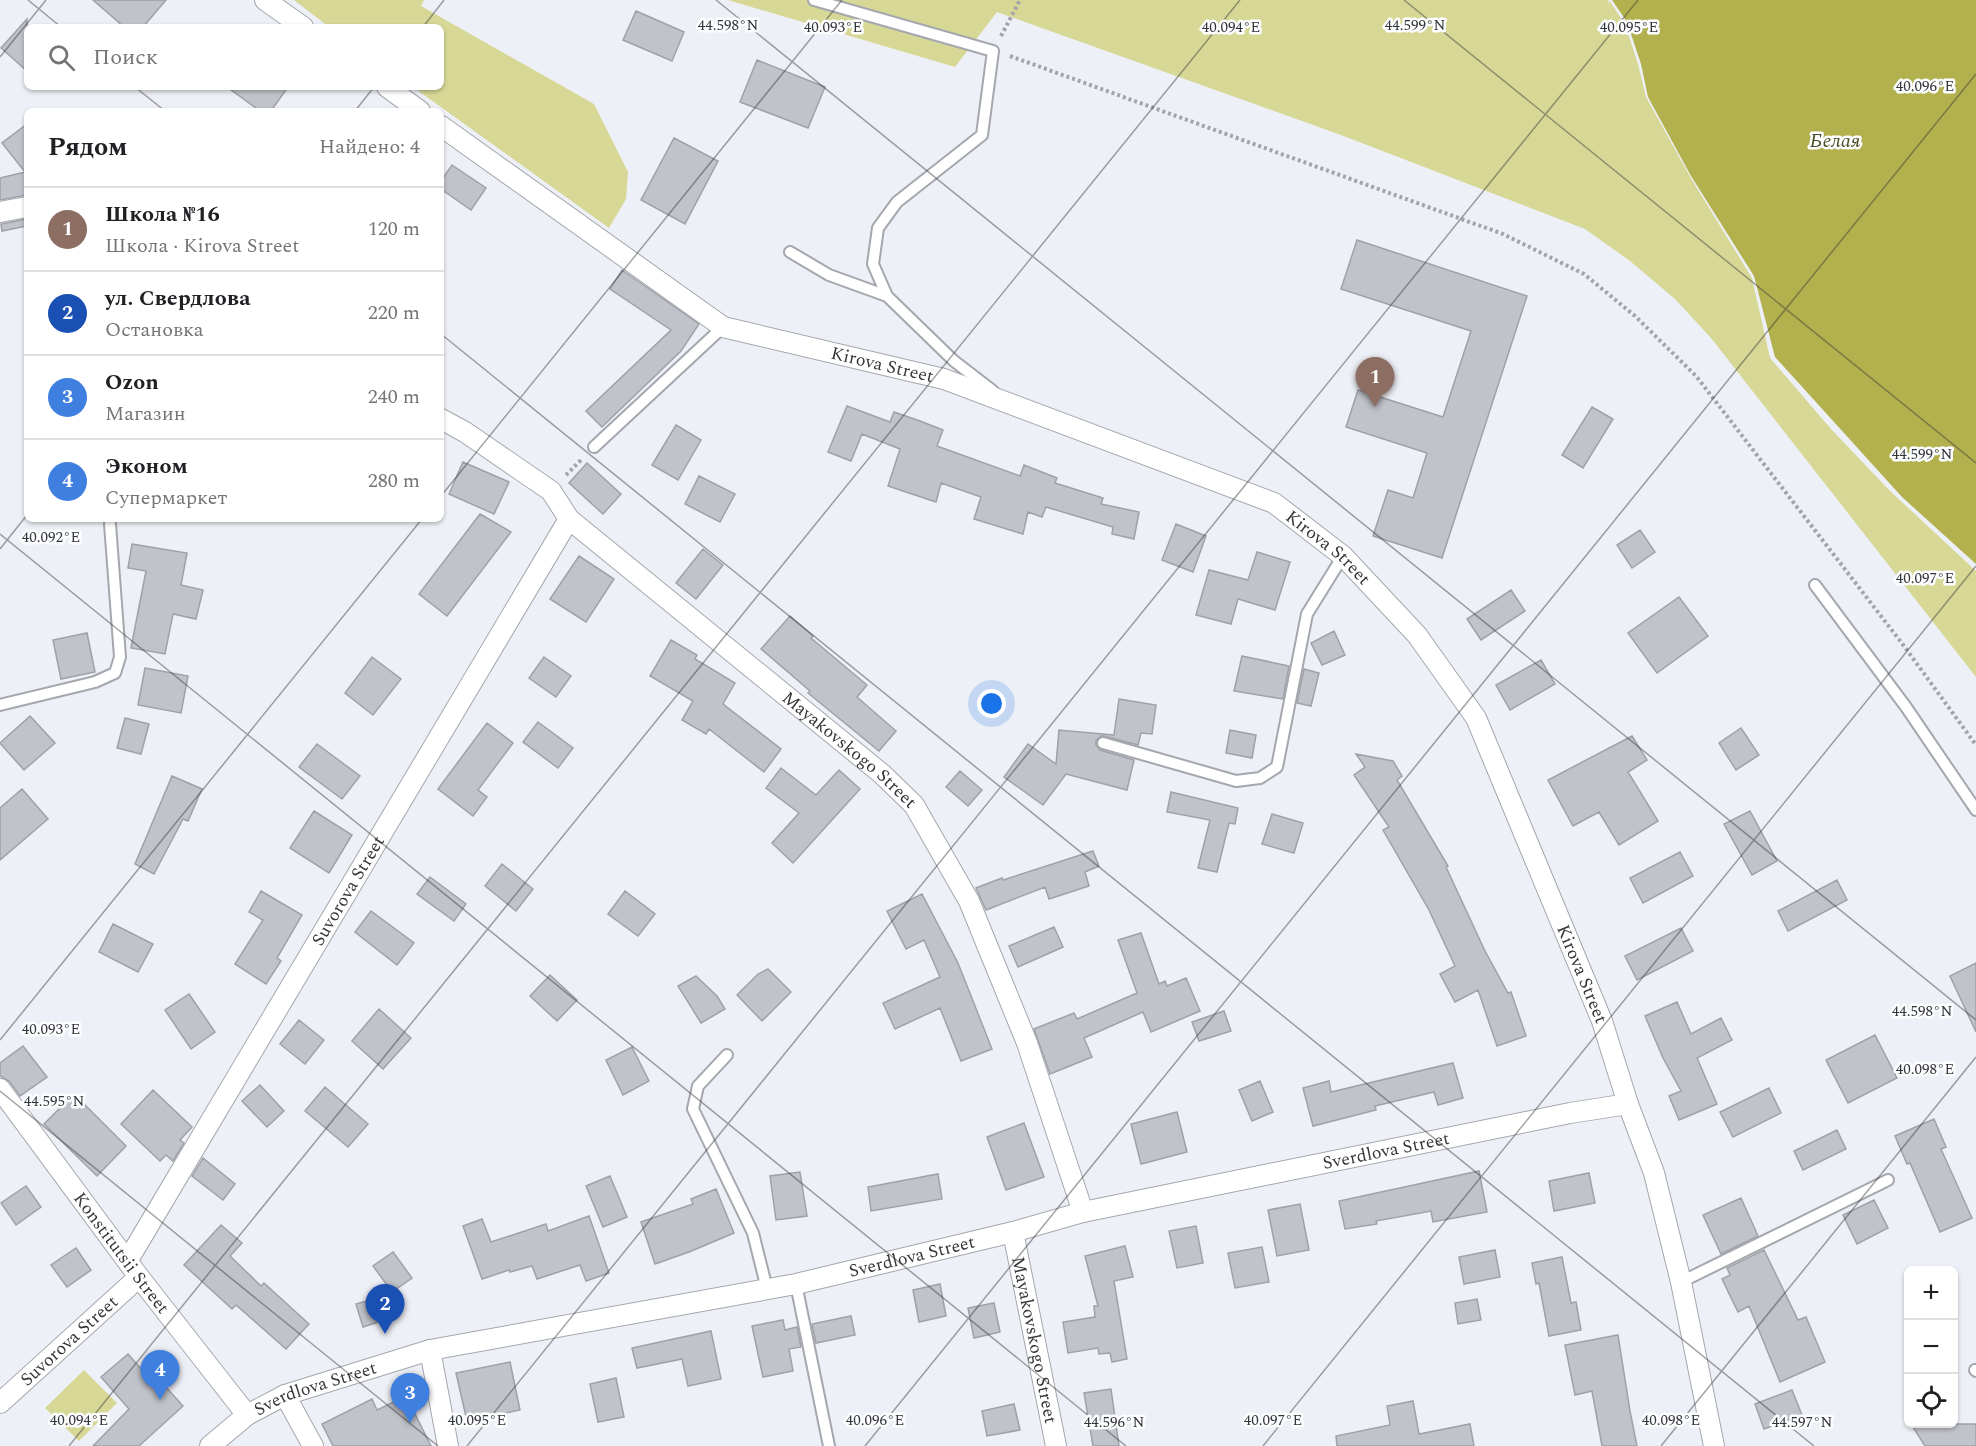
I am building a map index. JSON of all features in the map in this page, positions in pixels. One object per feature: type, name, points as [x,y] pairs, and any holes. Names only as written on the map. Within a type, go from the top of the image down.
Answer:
[{"type":"street","points":[[265,0],[299,24]]},
{"type":"street","points":[[391,90],[416,108]]},
{"type":"street","name":"Kirova Street","points":[[444,128],[723,327],[944,379],[1274,503],[1343,556],[1417,634],[1476,718],[1602,1021],[1628,1104],[1654,1173],[1682,1281],[1714,1446]]},
{"type":"street","points":[[0,212],[24,208]]},
{"type":"street","name":"Mayakovskogo Street","points":[[444,421],[465,432],[551,491],[569,519],[882,774],[914,805],[969,901],[1027,1043],[1083,1212]]},
{"type":"street","name":"Suvorova Street","points":[[128,1260],[569,519]]},
{"type":"street","name":"Konstitutsii Street","points":[[0,1089],[139,1277],[247,1415]]},
{"type":"street","name":"Sverdlova Street","points":[[210,1446],[247,1415],[285,1395],[430,1350],[796,1284],[1012,1232],[1083,1212],[1570,1113],[1628,1104]]},
{"type":"street","name":"Mayakovskogo Street","points":[[1012,1232],[1056,1446]]},
{"type":"street","name":"Suvorova Street","points":[[0,1404],[139,1277]]},
{"type":"street","points":[[430,1350],[448,1446]]},
{"type":"street","points":[[285,1395],[313,1446]]},
{"type":"lane","points":[[814,0],[993,51],[982,135],[897,202],[878,228],[873,264],[887,296],[954,361],[1007,403]]},
{"type":"lane","points":[[790,252],[829,275],[887,296]]},
{"type":"lane","points":[[594,447],[723,327]]},
{"type":"lane","points":[[0,705],[94,682],[115,673],[120,657],[110,524]]},
{"type":"lane","points":[[1103,743],[1236,781],[1260,778],[1277,766],[1306,614],[1343,556]]},
{"type":"lane","points":[[1815,585],[1906,707],[1976,810]]},
{"type":"lane","points":[[727,1055],[698,1086],[693,1109],[753,1233],[767,1289]]},
{"type":"lane","points":[[1682,1281],[1888,1180]]},
{"type":"lane","points":[[796,1284],[829,1446]]},
{"type":"path","points":[[993,51],[1020,0]]},
{"type":"path","points":[[1012,57],[1503,234],[1584,274],[1635,316],[1696,376],[1976,745]]},
{"type":"path","points":[[551,491],[594,447]]},
{"type":"green space","points":[[294,0],[424,0],[421,6],[594,104],[628,172],[626,199],[609,228],[417,90],[444,90],[444,24],[325,24]]},
{"type":"green space","points":[[728,0],[1608,0],[1609,5],[1609,0],[1625,24],[1646,97],[1692,180],[1752,278],[1770,358],[1831,429],[1889,490],[1976,571],[1976,677],[1711,338],[1675,299],[1630,261],[1585,229],[1341,135],[997,12],[955,67]]},
{"type":"green space","points":[[84,1370],[117,1403],[79,1441],[45,1408]]},
{"type":"water","name":"Белая","points":[[1612,0],[1976,0],[1976,564],[1902,497],[1775,357],[1754,276],[1691,176],[1648,97],[1641,64],[1627,22]]},
{"type":"building","points":[[93,0],[166,0],[146,24],[121,24]]},
{"type":"building","points":[[636,11],[684,32],[672,61],[623,40]]},
{"type":"building","points":[[27,19],[27,24],[24,24],[24,68],[1,48]]},
{"type":"building","points":[[757,60],[825,87],[808,128],[740,102]]},
{"type":"building","points":[[231,90],[286,90],[273,108],[256,108]]},
{"type":"building","points":[[24,126],[24,171],[2,143]]},
{"type":"building","points":[[674,138],[718,161],[685,224],[641,200]]},
{"type":"building","points":[[452,165],[486,188],[471,210],[444,191],[444,177]]},
{"type":"building","points":[[24,172],[24,196],[0,200],[0,178]]},
{"type":"building","points":[[24,220],[24,227],[2,231],[1,224]]},
{"type":"building","points":[[1357,240],[1527,296],[1442,558],[1373,536],[1388,490],[1413,498],[1427,453],[1346,427],[1358,390],[1443,417],[1471,331],[1341,289]]},
{"type":"building","points":[[622,270],[699,324],[681,351],[602,427],[586,411],[671,330],[610,289]]},
{"type":"building","points":[[847,406],[890,422],[894,412],[920,421],[943,430],[937,446],[1020,476],[1024,465],[1057,478],[1055,483],[1103,498],[1101,504],[1139,512],[1134,539],[1112,534],[1113,527],[1046,507],[1042,517],[1028,512],[1023,534],[974,519],[981,497],[941,483],[936,502],[888,486],[900,449],[862,434],[851,461],[828,452]]},
{"type":"building","points":[[1592,407],[1613,419],[1583,468],[1562,455]]},
{"type":"building","points":[[676,425],[701,440],[678,480],[652,465]]},
{"type":"building","points":[[463,462],[509,482],[494,514],[449,494]]},
{"type":"building","points":[[587,463],[621,494],[603,514],[569,483]]},
{"type":"building","points":[[699,476],[735,494],[720,522],[685,504]]},
{"type":"building","points":[[480,514],[511,532],[447,616],[419,594]]},
{"type":"building","points":[[1176,524],[1206,536],[1193,572],[1162,560]]},
{"type":"building","points":[[1640,530],[1655,552],[1632,568],[1617,545]]},
{"type":"building","points":[[132,544],[187,553],[181,585],[203,590],[196,619],[173,614],[165,654],[131,648],[146,571],[128,568]]},
{"type":"building","points":[[703,549],[723,565],[696,599],[676,583]]},
{"type":"building","points":[[1257,552],[1290,562],[1275,610],[1238,599],[1231,624],[1196,615],[1209,570],[1248,580]]},
{"type":"building","points":[[579,556],[614,579],[586,622],[550,599]]},
{"type":"building","points":[[1511,590],[1525,611],[1481,640],[1467,619]]},
{"type":"building","points":[[1679,597],[1708,636],[1657,673],[1628,633]]},
{"type":"building","points":[[790,616],[813,636],[811,638],[867,685],[857,697],[896,731],[879,751],[808,693],[810,691],[761,649]]},
{"type":"building","points":[[1334,631],[1345,655],[1322,665],[1311,643]]},
{"type":"building","points":[[87,633],[95,672],[61,679],[53,640]]},
{"type":"building","points":[[671,640],[697,655],[695,659],[735,683],[723,704],[781,749],[764,772],[709,729],[706,734],[682,720],[693,701],[650,676]]},
{"type":"building","points":[[1242,656],[1289,666],[1283,699],[1234,691]]},
{"type":"building","points":[[372,657],[401,679],[373,715],[345,693]]},
{"type":"building","points":[[544,657],[571,676],[556,697],[529,678]]},
{"type":"building","points":[[1541,660],[1555,684],[1510,710],[1496,685]]},
{"type":"building","points":[[145,668],[188,676],[181,713],[138,705]]},
{"type":"building","points":[[1304,669],[1319,673],[1311,706],[1297,703]]},
{"type":"building","points":[[1119,699],[1156,705],[1152,734],[1141,733],[1138,745],[1104,736],[1096,740],[1096,745],[1100,750],[1134,760],[1127,790],[1066,774],[1043,805],[1004,777],[1028,744],[1056,764],[1059,730],[1114,735]]},
{"type":"building","points":[[30,716],[55,743],[24,770],[0,743]]},
{"type":"building","points":[[125,718],[149,724],[141,754],[117,748]]},
{"type":"building","points":[[538,722],[573,748],[558,768],[523,742]]},
{"type":"building","points":[[487,723],[513,743],[478,790],[487,797],[473,816],[438,789]]},
{"type":"building","points":[[1741,728],[1759,755],[1736,770],[1719,743]]},
{"type":"building","points":[[1230,730],[1256,735],[1252,758],[1226,753]]},
{"type":"building","points":[[1632,736],[1647,760],[1628,772],[1658,821],[1619,845],[1599,812],[1573,826],[1548,780]]},
{"type":"building","points":[[317,744],[360,776],[342,799],[299,767]]},
{"type":"building","points":[[1356,754],[1393,761],[1402,776],[1397,780],[1448,866],[1446,867],[1485,951],[1508,993],[1511,992],[1526,1036],[1497,1046],[1478,990],[1455,1002],[1440,974],[1455,966],[1429,910],[1383,830],[1389,827],[1354,775],[1365,767]]},
{"type":"building","points":[[781,768],[816,795],[839,770],[860,789],[793,863],[772,843],[799,813],[766,788]]},
{"type":"building","points":[[960,771],[982,790],[968,806],[946,787]]},
{"type":"building","points":[[172,776],[202,789],[188,821],[183,819],[154,874],[135,864]]},
{"type":"building","points":[[22,789],[48,819],[0,860],[0,808]]},
{"type":"building","points":[[1171,792],[1238,808],[1235,824],[1229,823],[1217,872],[1198,868],[1210,820],[1167,812]]},
{"type":"building","points":[[314,811],[352,835],[329,873],[290,848]]},
{"type":"building","points":[[1750,811],[1777,861],[1752,875],[1724,824]]},
{"type":"building","points":[[1272,814],[1303,823],[1294,853],[1262,844]]},
{"type":"building","points":[[1093,851],[1099,866],[1085,872],[1089,886],[1049,899],[1045,887],[986,910],[976,888],[1002,878],[1003,880]]},
{"type":"building","points":[[1680,852],[1693,876],[1643,903],[1630,878]]},
{"type":"building","points":[[502,864],[533,889],[516,911],[485,886]]},
{"type":"building","points":[[430,877],[466,904],[454,921],[417,894]]},
{"type":"building","points":[[1837,880],[1847,900],[1788,931],[1778,911]]},
{"type":"building","points":[[261,891],[302,915],[277,958],[281,961],[266,984],[235,964],[263,920],[249,912]]},
{"type":"building","points":[[625,891],[655,914],[638,936],[608,914]]},
{"type":"building","points":[[922,894],[958,963],[992,1049],[961,1061],[940,1008],[895,1029],[883,1003],[940,977],[924,940],[906,949],[887,911]]},
{"type":"building","points":[[371,911],[414,943],[397,965],[355,932]]},
{"type":"building","points":[[113,924],[153,944],[138,972],[99,952]]},
{"type":"building","points":[[1054,927],[1063,947],[1018,967],[1009,946]]},
{"type":"building","points":[[1681,928],[1693,951],[1637,980],[1625,956]]},
{"type":"building","points":[[1141,933],[1159,984],[1165,981],[1167,986],[1186,978],[1200,1011],[1151,1032],[1143,1012],[1084,1038],[1092,1057],[1050,1074],[1034,1029],[1074,1013],[1077,1019],[1137,993],[1118,940]]},
{"type":"building","points":[[1976,963],[1976,1032],[1950,976]]},
{"type":"building","points":[[768,969],[791,992],[762,1021],[737,995],[758,974]]},
{"type":"building","points":[[550,975],[577,1000],[557,1021],[530,996]]},
{"type":"building","points":[[696,976],[717,996],[725,1009],[701,1023],[678,986]]},
{"type":"building","points":[[189,994],[215,1032],[191,1049],[165,1010]]},
{"type":"building","points":[[1677,1002],[1691,1034],[1721,1018],[1732,1040],[1697,1058],[1717,1104],[1679,1120],[1669,1096],[1681,1091],[1663,1058],[1645,1016]]},
{"type":"building","points":[[379,1009],[411,1038],[383,1069],[352,1041]]},
{"type":"building","points":[[1224,1011],[1231,1031],[1199,1041],[1192,1022]]},
{"type":"building","points":[[299,1020],[324,1040],[305,1064],[280,1044]]},
{"type":"building","points":[[1875,1035],[1897,1078],[1848,1103],[1826,1060]]},
{"type":"building","points":[[23,1046],[47,1077],[20,1096],[9,1081],[0,1076],[0,1063]]},
{"type":"building","points":[[632,1047],[649,1081],[623,1095],[606,1060]]},
{"type":"building","points":[[1453,1063],[1463,1098],[1438,1105],[1434,1092],[1375,1106],[1376,1110],[1313,1126],[1303,1088],[1329,1081],[1331,1092]]},
{"type":"building","points":[[1260,1081],[1273,1112],[1252,1121],[1239,1090]]},
{"type":"building","points":[[260,1085],[284,1111],[267,1127],[242,1101]]},
{"type":"building","points":[[325,1087],[368,1124],[348,1147],[305,1111]]},
{"type":"building","points":[[1769,1088],[1781,1113],[1733,1137],[1720,1112]]},
{"type":"building","points":[[153,1090],[192,1127],[180,1140],[184,1143],[173,1161],[166,1155],[160,1161],[121,1124]]},
{"type":"building","points":[[74,1094],[126,1146],[97,1176],[44,1124]]},
{"type":"building","points":[[1177,1112],[1187,1152],[1141,1164],[1131,1124]]},
{"type":"building","points":[[1934,1119],[1946,1147],[1941,1149],[1972,1218],[1940,1232],[1910,1163],[1907,1164],[1895,1136]]},
{"type":"building","points":[[1024,1123],[1044,1177],[1006,1190],[987,1137]]},
{"type":"building","points":[[1837,1130],[1846,1149],[1803,1170],[1794,1151]]},
{"type":"building","points":[[203,1158],[235,1184],[223,1200],[192,1176]]},
{"type":"building","points":[[1479,1171],[1487,1212],[1433,1222],[1431,1211],[1345,1229],[1339,1201]]},
{"type":"building","points":[[800,1172],[807,1216],[776,1220],[770,1176]]},
{"type":"building","points":[[1589,1173],[1595,1203],[1554,1211],[1549,1181]]},
{"type":"building","points":[[938,1174],[942,1199],[871,1211],[868,1187]]},
{"type":"building","points":[[610,1176],[627,1217],[603,1227],[586,1186]]},
{"type":"building","points":[[26,1186],[41,1207],[16,1225],[1,1203]]},
{"type":"building","points":[[716,1189],[734,1233],[655,1264],[641,1222],[693,1204],[691,1199]]},
{"type":"building","points":[[1741,1198],[1758,1236],[1721,1254],[1703,1215]]},
{"type":"building","points":[[1874,1200],[1888,1228],[1857,1244],[1843,1215]]},
{"type":"building","points":[[1300,1204],[1309,1250],[1277,1256],[1268,1210]]},
{"type":"building","points":[[589,1216],[609,1273],[586,1281],[580,1265],[537,1279],[532,1266],[510,1272],[509,1270],[482,1279],[463,1226],[482,1219],[491,1242],[546,1224],[548,1231]]},
{"type":"building","points":[[221,1225],[242,1243],[230,1256],[261,1286],[264,1283],[309,1324],[286,1349],[236,1305],[232,1309],[184,1265]]},
{"type":"building","points":[[1196,1226],[1203,1263],[1177,1268],[1169,1231]]},
{"type":"building","points":[[1125,1246],[1133,1277],[1114,1281],[1127,1359],[1112,1362],[1110,1353],[1099,1354],[1098,1348],[1068,1353],[1063,1322],[1095,1317],[1094,1306],[1098,1306],[1085,1256]]},
{"type":"building","points":[[1262,1247],[1269,1282],[1235,1288],[1228,1253]]},
{"type":"building","points":[[76,1248],[91,1270],[67,1287],[51,1265]]},
{"type":"building","points":[[1495,1250],[1500,1277],[1464,1284],[1459,1257]]},
{"type":"building","points":[[1764,1250],[1798,1320],[1806,1317],[1825,1362],[1780,1382],[1749,1306],[1738,1312],[1722,1279],[1730,1275],[1727,1268]]},
{"type":"building","points":[[393,1252],[412,1278],[392,1292],[373,1266]]},
{"type":"building","points":[[1562,1257],[1571,1303],[1576,1302],[1581,1330],[1549,1336],[1539,1283],[1536,1284],[1532,1263]]},
{"type":"building","points":[[940,1284],[946,1316],[919,1322],[913,1290]]},
{"type":"building","points":[[385,1296],[391,1318],[363,1327],[356,1304]]},
{"type":"building","points":[[1477,1299],[1481,1320],[1458,1324],[1455,1303]]},
{"type":"building","points":[[994,1303],[1000,1332],[974,1338],[968,1308]]},
{"type":"building","points":[[851,1316],[855,1335],[816,1343],[812,1324]]},
{"type":"building","points":[[783,1320],[785,1330],[797,1327],[801,1347],[789,1349],[793,1371],[763,1377],[752,1326]]},
{"type":"building","points":[[711,1331],[721,1379],[688,1386],[682,1359],[637,1368],[632,1348]]},
{"type":"building","points":[[1618,1335],[1637,1446],[1602,1446],[1592,1391],[1575,1395],[1565,1345]]},
{"type":"building","points":[[128,1354],[150,1379],[155,1375],[183,1406],[139,1446],[93,1446],[129,1409],[101,1377]]},
{"type":"building","points":[[510,1362],[520,1410],[467,1421],[456,1373]]},
{"type":"building","points":[[616,1378],[624,1417],[598,1422],[590,1384]]},
{"type":"building","points":[[1111,1389],[1119,1446],[1093,1446],[1084,1393]]},
{"type":"building","points":[[1792,1390],[1802,1415],[1764,1429],[1755,1404]]},
{"type":"building","points":[[406,1396],[431,1446],[333,1446],[322,1424],[372,1399],[377,1410]]},
{"type":"building","points":[[1413,1401],[1419,1434],[1470,1424],[1474,1446],[1337,1446],[1336,1436],[1390,1425],[1387,1406]]},
{"type":"building","points":[[1014,1404],[1020,1430],[987,1436],[982,1411]]},
{"type":"building","points":[[1958,1424],[1976,1424],[1976,1446],[1925,1446],[1914,1428],[1958,1428]]},
{"type":"place","name":"Школа №16","points":[[1375,407]]},
{"type":"place","name":"ул. Свердлова","points":[[385,1334]]},
{"type":"place","name":"Эконом","points":[[160,1400]]},
{"type":"place","name":"Ozon","points":[[410,1423]]}]
